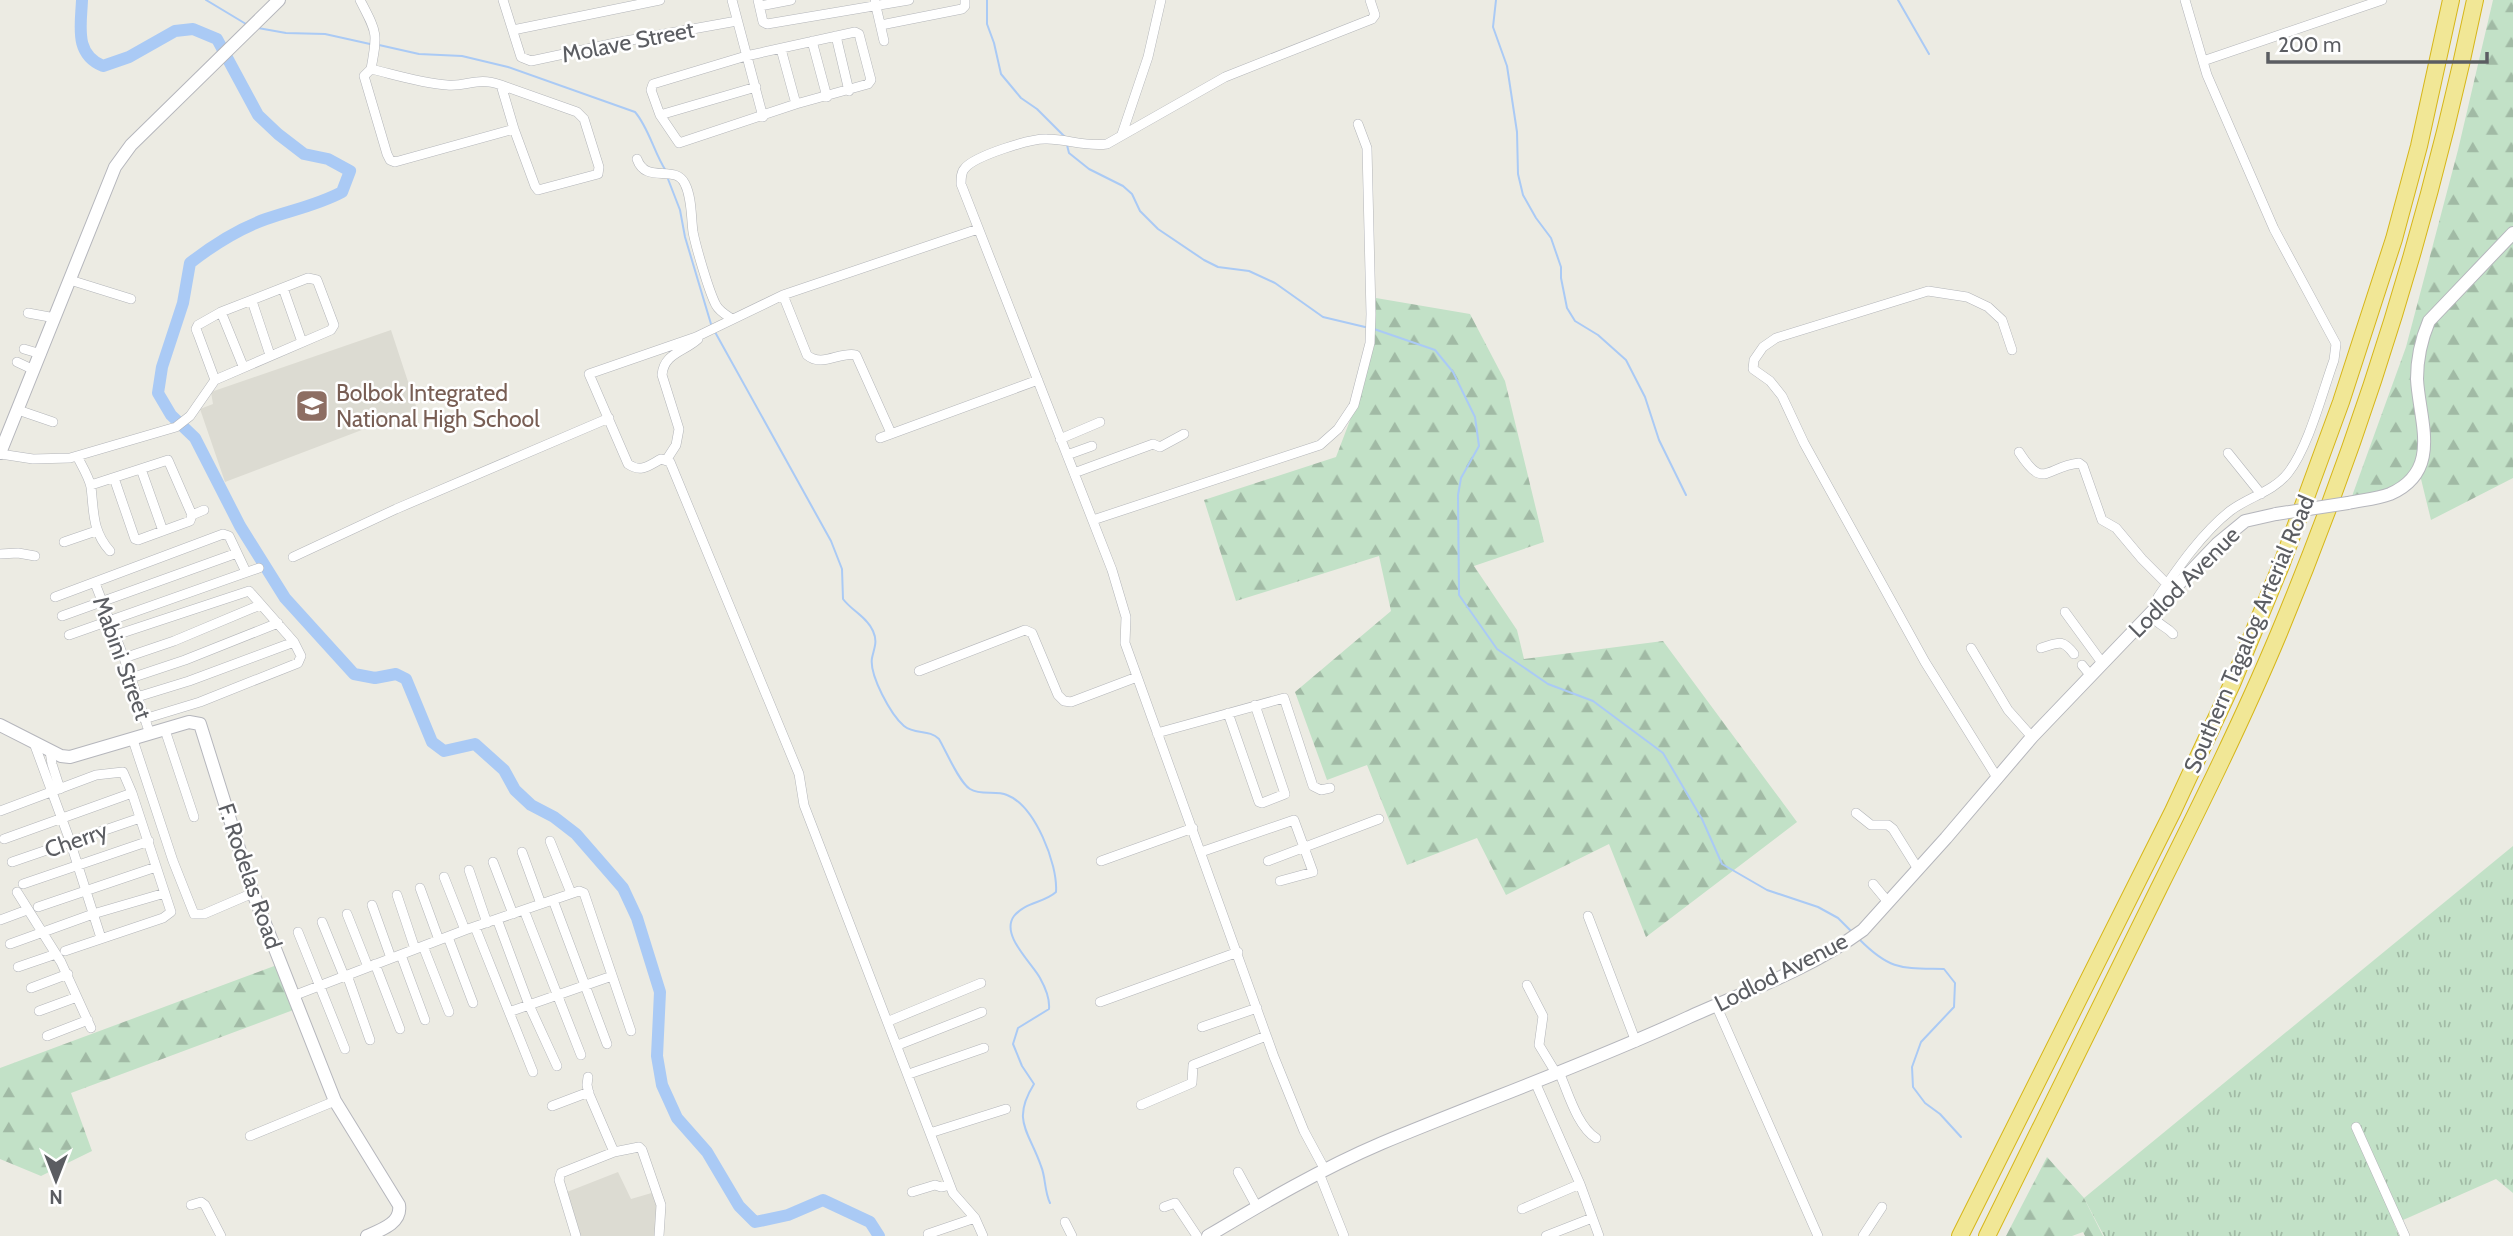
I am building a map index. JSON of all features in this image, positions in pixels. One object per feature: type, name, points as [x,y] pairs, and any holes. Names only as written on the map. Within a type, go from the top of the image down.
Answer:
[{"type":"highway","name":"Southern Tagalog Arterial Road","points":[[1960,1236],[2173,811],[2232,684],[2282,563],[2342,402],[2394,239],[2419,146],[2451,0]]},
{"type":"highway","name":"Southern Tagalog Arterial Road","points":[[1987,1236],[2192,822],[2277,637],[2308,561],[2363,408],[2416,246],[2441,152],[2475,0]]},
{"type":"main road","points":[[0,453],[115,167],[131,145],[279,0]]},
{"type":"main road","name":"Lodlod Avenue","points":[[1208,1236],[1322,1172],[1381,1144],[1636,1042],[1787,974],[1863,930],[2032,737],[2234,528],[2245,521],[2276,514],[2388,495],[2408,482],[2416,471],[2426,446],[2417,369],[2422,336],[2429,321],[2513,233]]},
{"type":"main road","name":"F. Rodelas Road","points":[[0,725],[50,751],[70,757],[189,722],[200,724],[253,893],[335,1101],[400,1210],[394,1221],[367,1236]]},
{"type":"street","points":[[360,0],[376,30],[371,69],[363,76],[390,160],[403,161],[514,129]]},
{"type":"street","points":[[503,0],[513,30],[660,0]]},
{"type":"street","points":[[732,0],[763,117]]},
{"type":"street","points":[[791,0],[759,3],[763,22],[767,24],[875,3],[909,0]]},
{"type":"street","points":[[881,26],[962,9],[965,0]]},
{"type":"street","points":[[1122,134],[1148,57],[1161,0]]},
{"type":"street","points":[[1345,1236],[1322,1172],[1266,1036],[1125,643],[1126,617],[1112,570],[961,184],[964,169],[973,161],[1032,140],[1053,139],[1082,144],[1107,144],[1225,77],[1372,19],[1375,10],[1370,0]]},
{"type":"street","points":[[2173,634],[2168,628],[2159,625],[2154,612],[2158,597],[2223,517],[2286,477],[2299,459],[2334,360],[2336,344],[2274,229],[2207,75],[2185,0]]},
{"type":"street","points":[[2203,61],[2382,0]]},
{"type":"street","points":[[875,3],[884,41]]},
{"type":"street","name":"Molave Street","points":[[513,30],[521,57],[531,61],[620,41],[737,21]]},
{"type":"street","points":[[855,32],[859,34],[871,80],[868,84],[796,104],[679,143],[660,115],[651,90],[653,84],[746,56],[781,49],[855,32]]},
{"type":"street","points":[[836,36],[849,90]]},
{"type":"street","points":[[812,41],[827,97]]},
{"type":"street","points":[[781,49],[796,104]]},
{"type":"street","points":[[371,69],[451,86],[481,80],[501,85],[581,114],[599,167],[598,174],[538,190],[514,129],[501,85]]},
{"type":"street","points":[[660,115],[756,87]]},
{"type":"street","points":[[1093,520],[1320,445],[1338,429],[1354,405],[1370,343],[1367,148],[1358,124]]},
{"type":"street","points":[[637,159],[639,166],[652,174],[672,174],[683,180],[687,188],[694,236],[716,305],[732,319]]},
{"type":"street","points":[[667,459],[661,459],[643,469],[636,469],[628,464],[589,374],[710,330],[783,295],[978,229]]},
{"type":"street","points":[[0,453],[33,459],[77,456],[176,427],[190,416],[215,380],[331,330],[333,320],[317,280],[308,278],[221,312],[203,322],[196,329],[215,380]]},
{"type":"street","points":[[70,281],[131,299]]},
{"type":"street","points":[[283,288],[302,342]]},
{"type":"street","points":[[1998,779],[1925,662],[1804,443],[1782,396],[1770,381],[1752,367],[1763,347],[1776,338],[1928,291],[1967,298],[1988,307],[2002,320],[2012,350]]},
{"type":"street","points":[[783,295],[807,355],[819,361],[849,353],[860,359],[891,433]]},
{"type":"street","points":[[252,301],[270,355]]},
{"type":"street","points":[[221,312],[243,366]]},
{"type":"street","points":[[28,313],[55,318]]},
{"type":"street","points":[[667,459],[676,445],[679,429],[662,375],[663,366],[670,356],[720,325]]},
{"type":"street","points":[[24,349],[41,354]]},
{"type":"street","points":[[17,362],[34,370]]},
{"type":"street","points":[[880,438],[1038,380]]},
{"type":"street","points":[[18,410],[53,422]]},
{"type":"street","points":[[293,557],[396,509],[609,418]]},
{"type":"street","points":[[1060,439],[1100,422]]},
{"type":"street","points":[[1074,473],[1153,444],[1160,447],[1184,434]]},
{"type":"street","points":[[1066,455],[1092,446]]},
{"type":"street","points":[[2019,452],[2030,469],[2038,474],[2071,464],[2079,463],[2083,466],[2102,520],[2116,528],[2167,584]]},
{"type":"street","points":[[2228,453],[2261,494]]},
{"type":"street","points":[[77,456],[90,485],[96,531],[110,551]]},
{"type":"street","points":[[667,459],[799,774],[804,805],[950,1185],[975,1219],[982,1236]]},
{"type":"street","points":[[90,485],[141,470],[161,461],[169,462],[192,515],[190,521],[140,540],[135,539],[114,478]]},
{"type":"street","points":[[141,470],[163,531]]},
{"type":"street","points":[[192,515],[204,510]]},
{"type":"street","points":[[64,542],[96,531]]},
{"type":"street","points":[[55,597],[223,534],[229,536],[246,572]]},
{"type":"street","points":[[62,616],[237,553]]},
{"type":"street","points":[[0,554],[35,556]]},
{"type":"street","points":[[69,635],[260,568]]},
{"type":"street","name":"Mabini Street","points":[[95,583],[150,734]]},
{"type":"street","points":[[116,635],[251,592],[294,642],[301,656],[298,663],[200,702],[144,719]]},
{"type":"street","points":[[124,658],[174,641],[260,605]]},
{"type":"street","points":[[2065,612],[2103,664]]},
{"type":"street","points":[[131,678],[278,623]]},
{"type":"street","points":[[919,671],[1025,630],[1032,633],[1058,695],[1064,701],[1071,702],[1137,677]]},
{"type":"street","points":[[137,697],[294,642]]},
{"type":"street","points":[[2041,648],[2060,642],[2067,645],[2074,654]]},
{"type":"street","points":[[1971,648],[2008,710],[2032,737]]},
{"type":"street","points":[[2082,665],[2091,676]]},
{"type":"street","points":[[1157,733],[1281,698],[1285,700],[1314,786],[1321,790],[1330,788]]},
{"type":"street","points":[[1228,713],[1259,802],[1262,803],[1285,794],[1255,705]]},
{"type":"street","points":[[165,730],[194,817]]},
{"type":"street","points":[[133,740],[194,914],[204,914],[253,893]]},
{"type":"street","points":[[34,743],[57,790]]},
{"type":"street","points":[[50,751],[62,818],[101,938]]},
{"type":"street","points":[[0,811],[96,775],[123,772],[149,841],[171,912],[169,915],[18,967]]},
{"type":"street","points":[[4,839],[132,793]]},
{"type":"street","points":[[1856,813],[1871,825],[1888,825],[1893,829],[1918,869]]},
{"type":"street","name":"Cherry","points":[[12,862],[140,818]]},
{"type":"street","points":[[1201,852],[1292,819],[1296,821],[1313,872],[1280,881]]},
{"type":"street","points":[[1268,861],[1379,819]]},
{"type":"street","points":[[1101,861],[1193,828]]},
{"type":"street","points":[[47,1036],[89,1024],[61,952],[27,910],[20,888],[149,841]]},
{"type":"street","points":[[550,841],[571,893]]},
{"type":"street","points":[[522,852],[541,904]]},
{"type":"street","points":[[493,862],[513,914]]},
{"type":"street","points":[[38,906],[156,867]]},
{"type":"street","points":[[469,870],[487,923]]},
{"type":"street","points":[[444,877],[509,1012],[533,1072]]},
{"type":"street","points":[[1873,884],[1888,902]]},
{"type":"street","points":[[420,888],[473,1003]]},
{"type":"street","points":[[293,996],[444,938],[579,891],[584,893],[631,1031]]},
{"type":"street","points":[[10,944],[165,892]]},
{"type":"street","points":[[397,895],[449,1012]]},
{"type":"street","points":[[553,900],[607,1044]]},
{"type":"street","points":[[372,905],[425,1020]]},
{"type":"street","points":[[0,920],[27,910]]},
{"type":"street","points":[[524,910],[581,1055]]},
{"type":"street","points":[[346,914],[400,1028]]},
{"type":"street","points":[[1588,916],[1636,1042]]},
{"type":"street","points":[[497,919],[529,1004],[557,1066]]},
{"type":"street","points":[[322,922],[370,1040]]},
{"type":"street","points":[[298,932],[345,1049]]},
{"type":"street","points":[[1100,1002],[1238,952]]},
{"type":"street","points":[[31,988],[68,974]]},
{"type":"street","points":[[509,1012],[612,976]]},
{"type":"street","points":[[889,1021],[981,983]]},
{"type":"street","points":[[1527,985],[1543,1016],[1539,1045],[1588,1132],[1596,1138]]},
{"type":"street","points":[[39,1011],[77,997]]},
{"type":"street","points":[[1716,1005],[1818,1236]]},
{"type":"street","points":[[1202,1027],[1257,1008]]},
{"type":"street","points":[[898,1045],[982,1012]]},
{"type":"street","points":[[1141,1105],[1192,1083],[1193,1065],[1266,1036]]},
{"type":"street","points":[[909,1074],[984,1048]]},
{"type":"street","points":[[588,1077],[589,1092],[614,1152]]},
{"type":"street","points":[[1533,1083],[1599,1236]]},
{"type":"street","points":[[552,1106],[589,1092]]},
{"type":"street","points":[[250,1136],[335,1101]]},
{"type":"street","points":[[930,1133],[1006,1109]]},
{"type":"street","points":[[2356,1127],[2405,1236]]},
{"type":"street","points":[[576,1236],[559,1180],[561,1173],[614,1152],[639,1147],[661,1205],[659,1236]]},
{"type":"street","points":[[1238,1172],[1257,1207]]},
{"type":"street","points":[[912,1192],[932,1185],[950,1185]]},
{"type":"street","points":[[1522,1209],[1579,1187]]},
{"type":"street","points":[[191,1205],[201,1202],[205,1205],[221,1236]]},
{"type":"street","points":[[1164,1207],[1173,1203],[1177,1205],[1197,1236]]},
{"type":"street","points":[[1860,1236],[1882,1206]]},
{"type":"street","points":[[1546,1236],[1592,1218]]},
{"type":"street","points":[[928,1234],[975,1219]]},
{"type":"street","points":[[1065,1222],[1072,1236]]},
{"type":"shaded area","name":"Bolbok Integrated National High School","points":[[391,330],[417,409],[225,482],[200,409],[213,404],[211,392]]},
{"type":"shaded area","points":[[618,1172],[631,1199],[655,1192],[660,1202],[656,1236],[578,1236],[567,1192]]},
{"type":"green space","points":[[2493,0],[2513,0],[2513,478],[2431,520],[2421,479],[2351,499],[2406,347],[2458,150]]},
{"type":"green space","points":[[1376,298],[1470,314],[1505,381],[1544,542],[1474,566],[1517,630],[1524,659],[1663,641],[1797,822],[1646,937],[1609,844],[1506,895],[1477,838],[1407,865],[1367,765],[1327,780],[1295,692],[1391,611],[1379,556],[1236,601],[1204,500],[1336,457],[1365,381]]},
{"type":"green space","points":[[2513,846],[2513,1193],[2496,1179],[2394,1224],[2399,1236],[2104,1236],[2084,1198]]},
{"type":"green space","points":[[277,965],[296,1009],[71,1093],[92,1151],[41,1176],[0,1159],[0,1068]]},
{"type":"green space","points":[[2047,1157],[2084,1198],[2103,1236],[2085,1236],[2083,1232],[2072,1236],[2006,1236]]},
{"type":"waterway","points":[[82,0],[81,38],[83,47],[94,61],[103,66],[129,57],[175,31],[193,29],[217,39],[258,115],[304,154],[328,159],[350,171],[342,192],[246,228],[190,263],[183,303],[162,367],[158,393],[171,415],[195,438],[240,526],[285,598],[354,674],[375,678],[396,674],[406,679],[432,742],[444,751],[475,744],[504,770],[515,790],[531,805],[554,817],[576,834],[623,888],[637,918],[660,992],[657,1056],[662,1085],[677,1118],[707,1152],[739,1206],[755,1222],[788,1215],[823,1200],[870,1222],[879,1236]]},
{"type":"waterway","points":[[206,0],[246,24]]},
{"type":"waterway","points":[[987,0],[987,24],[1001,74],[1021,98],[1037,109],[1065,137]]},
{"type":"waterway","points":[[1496,0],[1493,27],[1507,66],[1517,132],[1518,174],[1523,195],[1551,238],[1561,267],[1567,308],[1575,321],[1598,335],[1626,360],[1645,397],[1659,440],[1686,495]]},
{"type":"waterway","points":[[1898,0],[1929,54]]},
{"type":"waterway","points":[[258,28],[286,33],[325,34],[370,44]]},
{"type":"waterway","points":[[379,45],[419,54],[462,56],[508,67],[635,112],[666,171]]},
{"type":"waterway","points":[[1067,145],[1069,153],[1089,169],[1123,186],[1132,194],[1140,211],[1158,229],[1204,260],[1218,267],[1249,271],[1275,283],[1323,317],[1365,327]]},
{"type":"waterway","points":[[668,179],[680,210],[685,237],[711,324]]},
{"type":"waterway","points":[[1374,329],[1435,350],[1453,372],[1475,417],[1479,446],[1461,478],[1458,495],[1459,595],[1497,649],[1548,684],[1593,701],[1663,753],[1702,819],[1722,864],[1767,890],[1818,907],[1838,918],[1851,931]]},
{"type":"waterway","points":[[715,332],[831,541],[842,569],[843,599],[867,622],[874,635],[874,674],[893,713],[908,729],[931,734],[939,739],[957,773],[970,789],[1007,795],[1017,801],[1035,823],[1049,852],[1056,892],[1018,911],[1011,924],[1011,932],[1019,949],[1040,978],[1049,1001],[1049,1009],[1018,1028],[1013,1044],[1022,1066],[1034,1084],[1024,1108],[1024,1126],[1043,1171],[1050,1203]]},
{"type":"waterway","points":[[1860,940],[1889,963],[1907,968],[1944,969],[1955,983],[1954,1007],[1921,1042],[1912,1067],[1913,1087],[1925,1103],[1940,1114],[1961,1137]]},
{"type":"place","name":"Bolbok Integrated National High School","points":[[312,406]]}]
